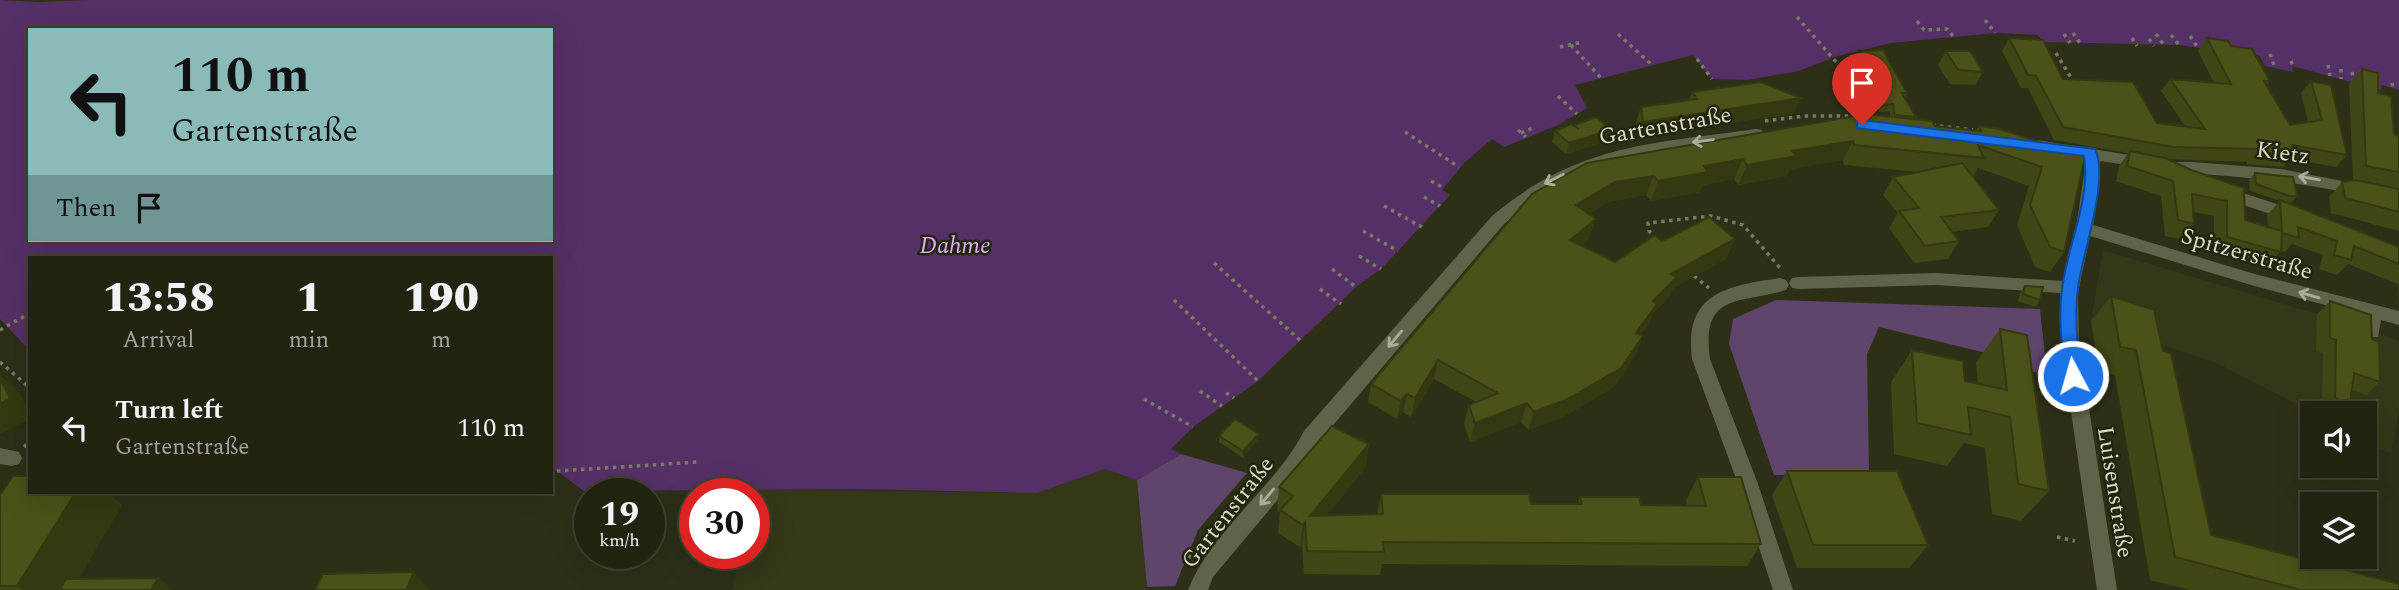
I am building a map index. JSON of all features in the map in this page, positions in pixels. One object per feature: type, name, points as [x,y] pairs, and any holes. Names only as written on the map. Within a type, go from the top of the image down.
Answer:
[{"type":"street","name":"Gartenstraße","points":[[1198,590],[1205,572],[1300,460],[1311,437],[1498,220],[1529,194],[1580,167],[1622,153],[1776,131]]},
{"type":"street","points":[[2018,143],[2090,152],[2160,166],[2205,186],[2306,220]]},
{"type":"street","name":"Luisenstraße","points":[[2090,152],[2093,167],[2084,228],[2070,289],[2072,371],[2107,590]]},
{"type":"street","name":"Kietz","points":[[2160,166],[2245,169],[2298,176],[2354,186],[2399,198]]},
{"type":"street","name":"Spitzerstraße","points":[[2084,228],[2251,279],[2399,318]]},
{"type":"street","points":[[1783,590],[1748,484],[1701,359],[1698,340],[1700,325],[1713,308],[1733,294],[1788,281],[1936,279],[2054,285],[2070,289]]},
{"type":"street","points":[[2372,312],[2372,332]]},
{"type":"path","points":[[1797,17],[1864,94],[1881,126]]},
{"type":"path","points":[[1985,20],[1995,33]]},
{"type":"path","points":[[1917,21],[1924,30],[1947,29],[1954,37]]},
{"type":"path","points":[[2073,33],[2080,43]]},
{"type":"path","points":[[1618,34],[1651,65]]},
{"type":"path","points":[[2064,34],[2070,43]]},
{"type":"path","points":[[2156,34],[2164,45]]},
{"type":"path","points":[[2171,35],[2179,45]]},
{"type":"path","points":[[2190,36],[2198,48]]},
{"type":"path","points":[[2132,38],[2137,46]]},
{"type":"path","points":[[2149,39],[2154,46]]},
{"type":"path","points":[[1560,47],[1582,42]]},
{"type":"path","points":[[1571,44],[1601,78]]},
{"type":"path","points":[[2056,53],[2076,87]]},
{"type":"path","points":[[2270,54],[2275,68]]},
{"type":"path","points":[[1696,59],[1712,79]]},
{"type":"path","points":[[2291,61],[2293,66]]},
{"type":"path","points":[[2328,65],[2330,76]]},
{"type":"path","points":[[2341,69],[2341,79]]},
{"type":"path","points":[[2352,72],[2354,83]]},
{"type":"path","points":[[1558,96],[1577,114]]},
{"type":"path","points":[[1756,122],[1804,116],[1877,118]]},
{"type":"path","points":[[1929,124],[1978,131]]},
{"type":"path","points":[[1526,137],[1520,132],[1533,128]]},
{"type":"path","points":[[1405,132],[1459,167]]},
{"type":"path","points":[[1431,181],[1444,188]]},
{"type":"path","points":[[1424,197],[1440,206]]},
{"type":"path","points":[[1384,206],[1422,227]]},
{"type":"path","points":[[1661,245],[1648,231],[1647,223],[1711,216],[1749,229],[1788,281]]},
{"type":"path","points":[[1363,231],[1398,251]]},
{"type":"path","points":[[1359,256],[1381,269]]},
{"type":"path","points":[[1214,263],[1301,341]]},
{"type":"path","points":[[1332,269],[1356,287]]},
{"type":"path","points":[[1320,289],[1341,304]]},
{"type":"path","points":[[1174,300],[1258,381]]},
{"type":"path","points":[[0,330],[28,314]]},
{"type":"path","points":[[0,362],[28,386]]},
{"type":"path","points":[[1200,391],[1222,407]]},
{"type":"path","points":[[1226,393],[1234,398]]},
{"type":"path","points":[[1144,399],[1193,427]]},
{"type":"path","points":[[557,471],[698,462]]},
{"type":"path","points":[[2057,537],[2075,541]]},
{"type":"path","points":[[1189,558],[1206,538]]},
{"type":"shaded area","points":[[2103,250],[2399,341],[2399,411],[2391,454],[2377,447],[2377,401],[2300,401],[2300,406],[2217,363],[2091,321]]},
{"type":"shaded area","points":[[1776,300],[2040,309],[2047,375],[2017,368],[2015,360],[1879,327],[1867,354],[1869,475],[1774,475],[1729,344],[1733,319]]},
{"type":"shaded area","points":[[1181,454],[1247,473],[1198,530],[1175,586],[1147,587],[1137,480]]},
{"type":"shaded area","points":[[1105,469],[1137,480],[1147,590],[732,590],[737,569],[770,569],[770,490],[1037,493]]},
{"type":"water","name":"Dahme","points":[[0,0],[2399,0],[2399,90],[2382,85],[2381,90],[2292,66],[2293,72],[2265,66],[2260,56],[2179,45],[2043,42],[2038,35],[1995,33],[1891,43],[1834,57],[1799,71],[1748,80],[1712,79],[1693,55],[1575,85],[1587,108],[1558,125],[1504,147],[1492,139],[1465,162],[1442,190],[1450,195],[1381,269],[1356,287],[1258,381],[1193,427],[1171,449],[1181,454],[1137,480],[1105,469],[1037,493],[770,490],[770,478],[679,478],[679,490],[665,490],[665,478],[574,478],[574,484],[553,471],[553,256],[28,256],[28,349],[0,319]]},
{"type":"building","points":[[2009,38],[2043,40],[2063,79],[2133,82],[2157,123],[2205,129],[2170,79],[2231,84],[2207,38],[2252,49],[2270,81],[2264,81],[2290,125],[2322,120],[2311,81],[2331,85],[2347,155],[2292,145],[2294,155],[2258,152],[2258,149],[2173,147],[2063,127],[2036,76],[2028,75]]},
{"type":"building","points":[[1883,50],[1907,93],[1902,93],[1916,117],[1895,115],[1893,104],[1884,105],[1862,66],[1868,66],[1859,51]]},
{"type":"building","points":[[1946,51],[1970,51],[1983,72],[1958,70]]},
{"type":"building","points":[[2362,69],[2378,73],[2378,93],[2391,96],[2394,134],[2399,136],[2399,172],[2366,166]]},
{"type":"building","points":[[1761,82],[1801,98],[1643,122],[1641,107],[1697,99],[1692,92]]},
{"type":"building","points":[[1867,114],[1932,121],[1935,126],[1981,131],[1979,126],[2000,129],[2085,157],[2064,252],[2050,247],[2030,205],[2042,167],[1978,145],[1984,158],[1854,145],[1853,141],[1792,151],[1797,156],[1747,165],[1743,159],[1704,166],[1708,172],[1658,181],[1654,176],[1615,182],[1576,205],[1596,219],[1570,240],[1615,262],[1655,235],[1662,241],[1709,217],[1735,239],[1671,274],[1677,277],[1653,301],[1657,304],[1636,333],[1643,336],[1621,368],[1568,399],[1534,412],[1527,403],[1475,423],[1469,405],[1498,393],[1438,360],[1415,398],[1407,394],[1401,401],[1371,384],[1532,194],[1587,163]]},
{"type":"building","points":[[1597,117],[1611,130],[1569,143],[1555,131],[1571,124],[1579,129],[1574,125]]},
{"type":"building","points":[[2130,151],[2165,158],[2244,188],[2245,220],[2282,231],[2281,252],[2227,237],[2227,201],[2192,194],[2194,224],[2178,220],[2173,181],[2127,166]]},
{"type":"building","points":[[1962,163],[1999,210],[1941,217],[1959,241],[1925,246],[1899,211],[1919,208],[1893,177]]},
{"type":"building","points":[[2255,173],[2293,177],[2297,196],[2289,196],[2256,184]]},
{"type":"building","points":[[2356,180],[2399,189],[2399,212],[2345,198],[2342,182]]},
{"type":"building","points":[[2280,200],[2399,247],[2399,264],[2354,246],[2351,260],[2334,255],[2337,241],[2298,227],[2299,238],[2282,233]]},
{"type":"building","points":[[2025,286],[2043,287],[2040,300],[2023,294]]},
{"type":"building","points":[[2111,296],[2154,310],[2163,351],[2171,353],[2211,535],[2300,558],[2300,569],[2341,569],[2399,584],[2399,590],[2301,590],[2175,557],[2136,350],[2120,347]]},
{"type":"building","points":[[2330,301],[2371,315],[2372,339],[2379,342],[2380,382],[2354,373],[2350,401],[2335,398],[2336,340],[2330,338]]},
{"type":"building","points":[[2000,329],[2027,335],[2049,491],[2018,484],[2010,417],[1968,407],[1971,435],[1917,423],[1912,350],[1963,361],[1965,381],[2007,390]]},
{"type":"building","points":[[0,378],[10,398],[0,404]]},
{"type":"building","points":[[1235,419],[1259,434],[1243,451],[1219,436]]},
{"type":"building","points":[[1332,426],[1369,444],[1310,516],[1383,514],[1381,494],[1529,494],[1531,504],[1582,504],[1580,497],[1639,497],[1641,505],[1706,506],[1698,477],[1741,477],[1761,544],[1383,542],[1384,552],[1307,551],[1305,522],[1303,525],[1280,510],[1293,496],[1279,487]]},
{"type":"building","points":[[1787,471],[1897,471],[1928,545],[1813,545]]},
{"type":"building","points":[[13,476],[28,476],[28,494],[75,494],[17,586],[0,586],[0,495]]},
{"type":"building","points":[[414,572],[406,590],[315,590],[323,574]]},
{"type":"building","points":[[158,578],[151,590],[60,590],[66,579]]},
{"type":"route","points":[[1862,125],[2090,152],[2093,167],[2085,222],[2070,289],[2073,376]]}]
